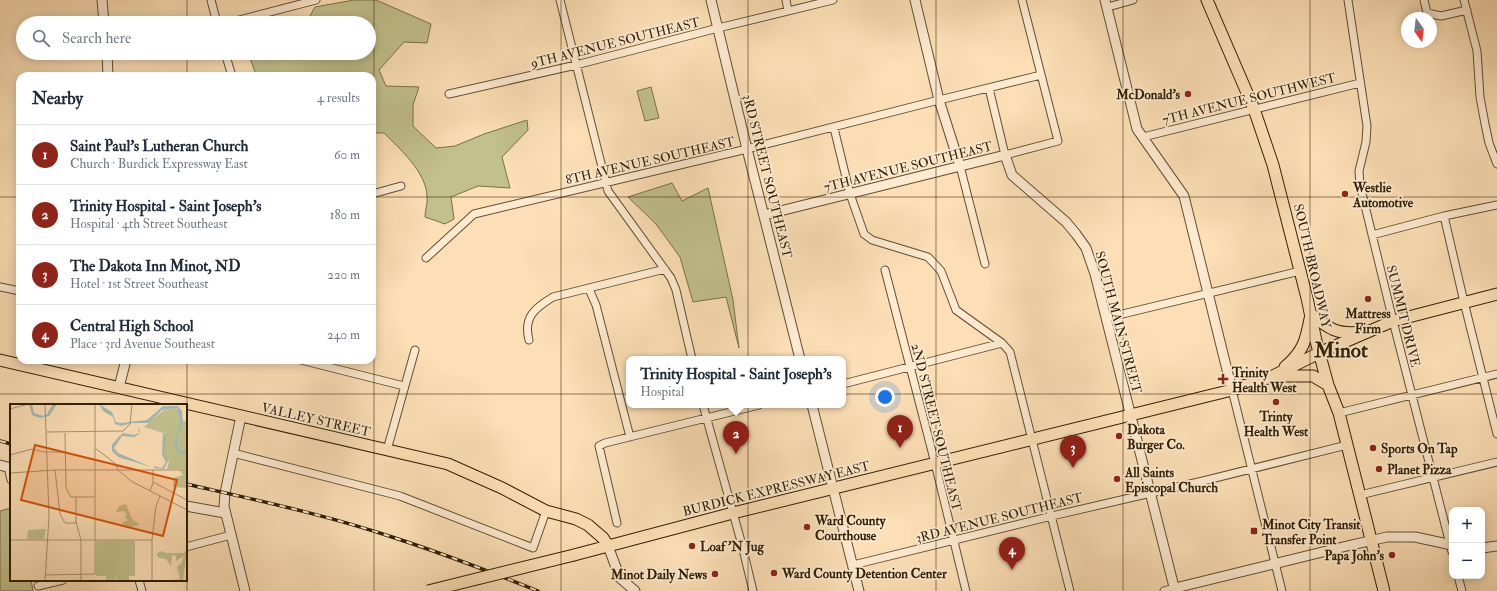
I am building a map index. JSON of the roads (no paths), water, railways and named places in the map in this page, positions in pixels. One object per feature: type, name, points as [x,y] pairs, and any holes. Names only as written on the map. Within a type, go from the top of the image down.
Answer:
[{"type":"main road","name":"SOUTH BROADWAY","points":[[1206,0],[1254,109],[1275,172],[1308,298],[1319,353],[1328,385],[1339,413],[1384,591]]},
{"type":"main road","points":[[1273,376],[1319,353],[1393,321],[1497,294]]},
{"type":"main road","points":[[1273,376],[1292,361],[1302,348],[1307,335],[1311,314],[1330,329],[1335,331],[1360,332],[1371,330]]},
{"type":"main road","name":"VALLEY STREET","points":[[0,360],[16,364]]},
{"type":"main road","name":"VALLEY STREET","points":[[18,364],[448,464],[502,488],[546,511],[576,519],[588,525],[608,546]]},
{"type":"main road","points":[[1273,376],[1313,376],[1328,385]]},
{"type":"main road","name":"BURDICK EXPRESSWAY EAST","points":[[428,591],[832,488],[1232,390],[1273,376]]},
{"type":"street","points":[[102,0],[103,16]]},
{"type":"street","points":[[211,0],[215,16]]},
{"type":"street","points":[[252,16],[299,2],[316,0]]},
{"type":"street","points":[[560,0],[605,184],[608,192],[671,278],[676,290],[691,356]]},
{"type":"street","name":"3RD STREET SOUTHEAST","points":[[711,0],[799,356]]},
{"type":"street","points":[[786,0],[788,11]]},
{"type":"street","name":"9TH AVENUE SOUTHEAST","points":[[449,94],[576,65],[833,0]]},
{"type":"street","points":[[915,0],[939,100],[960,166],[985,264]]},
{"type":"street","points":[[1022,0],[1041,76]]},
{"type":"street","points":[[1133,0],[1106,4],[1137,129],[1184,196],[1282,591]]},
{"type":"street","name":"SUMMIT DRIVE","points":[[1348,0],[1367,126],[1366,142],[1359,171],[1359,178],[1393,321],[1450,543]]},
{"type":"street","points":[[1424,0],[1427,13],[1441,16],[1467,10]]},
{"type":"street","points":[[1464,0],[1477,52],[1480,97],[1485,124],[1489,142],[1497,164]]},
{"type":"street","points":[[107,60],[108,72]]},
{"type":"street","points":[[227,60],[231,72]]},
{"type":"street","name":"8TH AVENUE SOUTHEAST","points":[[426,258],[474,214],[605,184],[834,128],[939,100],[1041,76]]},
{"type":"street","name":"7TH AVENUE SOUTHEAST","points":[[764,215],[1058,141],[1041,76]]},
{"type":"street","name":"7TH AVENUE SOUTHWEST","points":[[1143,137],[1360,83]]},
{"type":"street","name":"SOUTH MAIN STREET","points":[[989,88],[1005,155],[1012,175],[1066,222],[1086,248],[1095,274],[1175,590]]},
{"type":"street","points":[[834,128],[850,194],[864,234],[872,240],[928,257],[941,271],[956,310],[1002,343],[1010,352],[1070,591]]},
{"type":"street","points":[[376,193],[401,186]]},
{"type":"street","points":[[1372,235],[1444,216],[1497,205]]},
{"type":"street","points":[[1444,216],[1497,434]]},
{"type":"street","points":[[529,340],[527,332],[528,320],[537,306],[553,297],[665,269]]},
{"type":"street","name":"2ND STREET SOUTHEAST","points":[[885,270],[909,368],[935,463],[966,591]]},
{"type":"street","points":[[1106,318],[1300,271]]},
{"type":"street","points":[[0,286],[16,290]]},
{"type":"street","points":[[589,289],[596,304],[630,437]]},
{"type":"street","points":[[846,383],[1002,343]]},
{"type":"street","points":[[388,450],[404,386],[415,350]]},
{"type":"street","points":[[119,387],[125,364]]},
{"type":"street","points":[[317,364],[404,386]]},
{"type":"street","points":[[1339,413],[1497,374]]},
{"type":"street","points":[[704,408],[753,591]]},
{"type":"street","points":[[617,523],[599,446],[604,443],[747,408]]},
{"type":"street","points":[[813,408],[859,591]]},
{"type":"street","points":[[241,416],[224,497],[225,513],[245,591]]},
{"type":"street","name":"3RD AVENUE SOUTHEAST","points":[[852,565],[1052,516],[1151,494],[1347,445]]},
{"type":"street","points":[[233,453],[400,496],[533,548],[546,511]]},
{"type":"street","points":[[1360,495],[1497,462]]},
{"type":"street","points":[[6,467],[10,477]]},
{"type":"street","points":[[187,506],[225,513]]},
{"type":"street","points":[[187,547],[231,536]]},
{"type":"street","points":[[1164,591],[1175,590],[1387,537],[1415,537],[1449,546]]},
{"type":"street","points":[[608,546],[617,572],[624,582],[635,591]]},
{"type":"street","points":[[1485,548],[1497,546]]},
{"type":"street","points":[[1459,579],[1462,591]]},
{"type":"street","points":[[38,586],[59,581]]},
{"type":"street","points":[[139,581],[142,591]]},
{"type":"railway","points":[[0,441],[10,444]]},
{"type":"railway","points":[[187,484],[291,508],[344,522],[413,544],[538,591]]},
{"type":"place","name":"McDonald's","points":[[1188,94]]},
{"type":"place","name":"Westlie Automotive","points":[[1345,194]]},
{"type":"place","name":"Mattress Firm","points":[[1368,299]]},
{"type":"place","name":"Trinity Health West","points":[[1223,379]]},
{"type":"place","name":"Trinty Health West","points":[[1276,402]]},
{"type":"place","name":"Dakota Burger Co.","points":[[1119,436]]},
{"type":"place","name":"Saint Paul’s Lutheran Church","points":[[900,448]]},
{"type":"place","name":"Sports On Tap","points":[[1373,448]]},
{"type":"place","name":"Trinity Hospital - Saint Joseph's","points":[[736,454]]},
{"type":"place","name":"The Dakota Inn Minot, ND","points":[[1073,468]]},
{"type":"place","name":"Planet Pizza","points":[[1379,469]]},
{"type":"place","name":"All Saints Episcopal Church","points":[[1117,479]]},
{"type":"place","name":"Ward County Courthouse","points":[[807,527]]},
{"type":"place","name":"Minot City Transit Transfer Point","points":[[1254,531]]},
{"type":"place","name":"Loaf 'N Jug","points":[[692,546]]},
{"type":"place","name":"Papa John's","points":[[1392,555]]},
{"type":"place","name":"Central High School","points":[[1012,570]]},
{"type":"place","name":"Ward County Detention Center","points":[[774,573]]},
{"type":"place","name":"Minot Daily News","points":[[715,574]]},
{"type":"district","name":"Minot","points":[[1341,350]]}]
